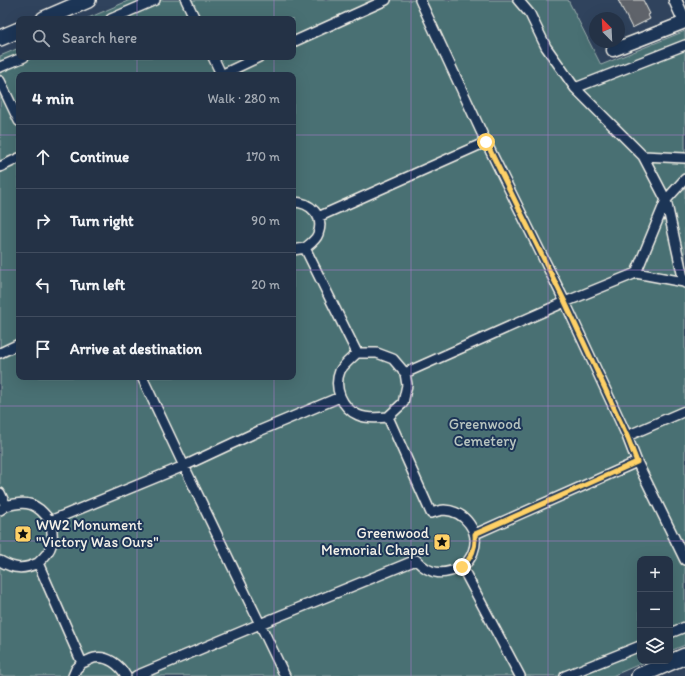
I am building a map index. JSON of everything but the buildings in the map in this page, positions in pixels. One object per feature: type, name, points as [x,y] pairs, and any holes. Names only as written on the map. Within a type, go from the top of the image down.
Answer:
[{"type":"street","points":[[51,16],[88,0]]},
{"type":"street","points":[[118,16],[155,0]]},
{"type":"street","points":[[186,0],[194,16]]},
{"type":"street","points":[[296,41],[386,0]]},
{"type":"street","points":[[420,0],[486,142],[565,302],[627,436],[637,462],[685,560]]},
{"type":"street","points":[[405,373],[636,272],[685,283],[666,200],[642,156],[575,88],[546,47],[530,14],[518,0]]},
{"type":"street","points":[[613,50],[685,22],[675,0]]},
{"type":"street","points":[[0,38],[16,31]]},
{"type":"street","points":[[575,88],[685,45]]},
{"type":"street","points":[[0,67],[17,60]]},
{"type":"street","points":[[214,60],[220,72]]},
{"type":"street","points":[[227,72],[253,60]]},
{"type":"street","points":[[0,81],[16,115]]},
{"type":"street","points":[[318,218],[486,142]]},
{"type":"street","points":[[642,156],[685,158]]},
{"type":"street","points":[[0,167],[16,159]]},
{"type":"street","points":[[636,272],[666,200],[685,179]]},
{"type":"street","points":[[296,202],[306,204],[316,212],[320,228],[318,235],[313,241],[305,248],[296,250]]},
{"type":"street","points":[[305,248],[357,352]]},
{"type":"street","points":[[0,353],[16,345]]},
{"type":"street","points":[[357,352],[378,353],[393,359],[405,373],[407,385],[403,403],[388,417],[376,418],[358,416],[346,407],[340,398],[338,386],[341,370],[357,352]]},
{"type":"street","points":[[143,380],[285,676]]},
{"type":"street","points":[[50,521],[184,466],[259,431],[340,398]]},
{"type":"street","points":[[627,436],[685,411]]},
{"type":"street","points":[[136,676],[416,560],[428,570],[440,573],[452,572],[462,567],[470,560],[476,543],[475,534],[468,521],[458,513],[443,510],[431,512],[388,417]]},
{"type":"street","points":[[475,534],[637,462]]},
{"type":"street","points":[[0,493],[3,508],[20,502],[35,506],[44,512],[50,521],[53,534],[52,546],[46,556],[38,563],[27,568],[11,567],[0,561]]},
{"type":"street","points":[[38,563],[82,663]]},
{"type":"street","points":[[462,567],[520,676]]},
{"type":"street","points":[[673,633],[685,627]]},
{"type":"street","points":[[566,676],[637,647]]},
{"type":"street","points":[[639,676],[685,656]]},
{"type":"street","points":[[73,676],[76,669],[82,663],[95,658],[110,660],[123,669],[126,676]]},
{"type":"green space","name":"Greenwood Cemetery","points":[[130,0],[568,0],[589,41],[589,48],[592,48],[601,65],[685,31],[685,645],[673,650],[673,556],[637,556],[637,664],[640,664],[612,676],[0,676],[0,56],[16,49],[16,60],[296,60],[296,16],[93,16]]},
{"type":"place","name":"WW2 Monument \"Victory Was Ours\"","points":[[23,534]]},
{"type":"place","name":"Greenwood Memorial Chapel","points":[[442,542]]},
{"type":"route","points":[[462,567],[470,560],[474,551],[476,543],[475,534],[637,462],[627,436],[565,302],[486,142]]}]
